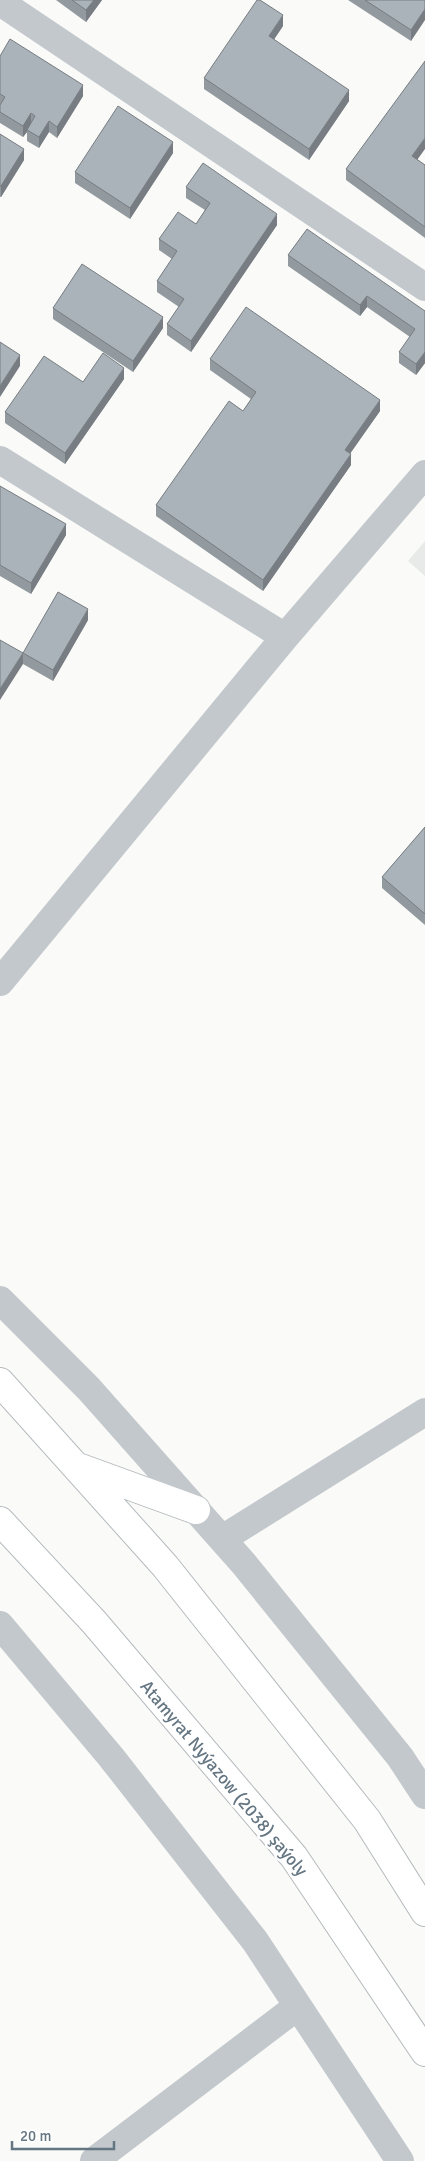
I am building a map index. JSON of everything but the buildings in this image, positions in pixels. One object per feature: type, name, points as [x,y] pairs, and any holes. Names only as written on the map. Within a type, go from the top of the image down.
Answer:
[{"type":"main road","points":[[0,1382],[164,1566],[367,1820],[425,1912]]},
{"type":"main road","points":[[75,1466],[196,1510]]},
{"type":"main road","name":"Atamyrat Nyýazow (2038) şaýoly","points":[[0,1522],[94,1622],[294,1857],[425,2052]]},
{"type":"street","points":[[0,2],[425,287]]},
{"type":"street","points":[[0,460],[285,637]]},
{"type":"street","points":[[0,982],[285,637],[425,474]]},
{"type":"street","points":[[0,1300],[89,1389],[222,1539],[400,1757],[425,1796]]},
{"type":"street","points":[[222,1539],[425,1412]]},
{"type":"street","points":[[0,1624],[111,1757],[255,1941],[400,2161]]},
{"type":"street","points":[[94,2161],[298,2006]]},
{"type":"shaded area","points":[[425,541],[425,576],[408,561]]}]
